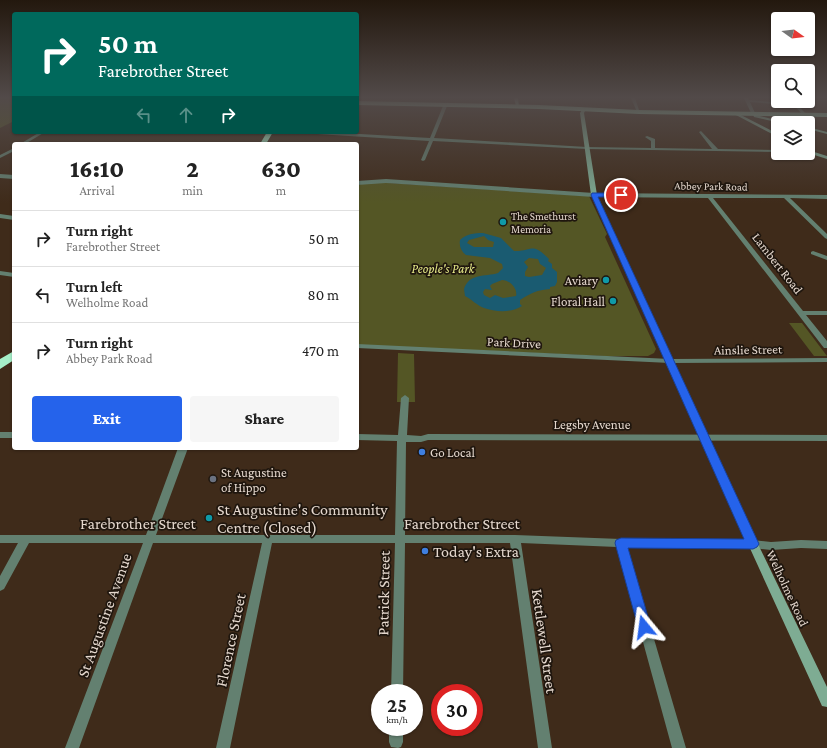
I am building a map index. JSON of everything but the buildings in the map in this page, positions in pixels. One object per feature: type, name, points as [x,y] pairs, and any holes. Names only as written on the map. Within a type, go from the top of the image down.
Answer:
[{"type":"highway","points":[[0,365],[12,356]]},
{"type":"main road","name":"Welholme Road","points":[[585,133],[594,195],[753,544],[827,701]]},
{"type":"main road","points":[[815,154],[827,158]]},
{"type":"street","points":[[423,160],[435,133]]},
{"type":"street","points":[[702,133],[717,151]]},
{"type":"street","points":[[26,142],[40,134]]},
{"type":"street","points":[[333,134],[587,148],[771,151]]},
{"type":"street","points":[[647,137],[653,140],[660,138]]},
{"type":"street","points":[[653,140],[654,149]]},
{"type":"street","points":[[0,157],[12,150]]},
{"type":"street","points":[[0,176],[12,177]]},
{"type":"street","points":[[359,183],[386,181],[594,195]]},
{"type":"street","name":"Abbey Park Road","points":[[594,195],[827,197]]},
{"type":"street","name":"Lambert Road","points":[[710,197],[827,346]]},
{"type":"street","points":[[786,197],[827,236]]},
{"type":"street","points":[[0,216],[12,218]]},
{"type":"street","points":[[813,253],[827,258]]},
{"type":"street","points":[[1,274],[12,275]]},
{"type":"street","points":[[802,313],[827,313]]},
{"type":"street","name":"Park Drive","points":[[359,346],[670,362]]},
{"type":"street","name":"Ainslie Street","points":[[670,362],[827,360]]},
{"type":"street","name":"Patrick Street","points":[[397,684],[405,398]]},
{"type":"street","points":[[0,435],[12,435]]},
{"type":"street","name":"Legsby Avenue","points":[[359,437],[403,437],[421,439],[428,437],[827,438]]},
{"type":"street","name":"St Augustine Avenue","points":[[72,748],[182,450]]},
{"type":"street","name":"Farebrother Street","points":[[0,539],[515,538],[621,543],[753,544],[772,546],[801,544],[827,545]]},
{"type":"street","name":"Kettlewell Street","points":[[515,538],[545,748]]},
{"type":"street","points":[[0,586],[26,539]]},
{"type":"street","name":"Florence Street","points":[[223,748],[268,539]]},
{"type":"street","points":[[621,543],[679,748]]},
{"type":"street","points":[[396,736],[396,742]]},
{"type":"green space","name":"People's Park","points":[[389,183],[589,196],[607,234],[605,237],[656,349],[654,353],[648,356],[605,356],[359,345],[359,185]]},
{"type":"green space","points":[[789,323],[802,323],[827,356],[814,356]]},
{"type":"green space","points":[[398,353],[414,354],[415,402],[397,402]]},
{"type":"water","points":[[483,233],[501,238],[514,251],[532,249],[538,250],[549,259],[548,261],[552,264],[552,268],[557,272],[557,282],[555,286],[550,287],[550,289],[538,291],[528,295],[520,300],[520,304],[522,306],[508,311],[498,311],[484,308],[465,296],[464,289],[470,280],[478,276],[498,273],[503,268],[502,264],[490,258],[466,255],[462,250],[460,240],[462,238],[468,235]],"holes":[[[484,236],[488,240],[494,242],[493,247],[474,247],[467,243],[469,240]],[[529,258],[538,259],[540,264],[546,268],[542,275],[529,277],[525,276],[525,272],[528,267],[524,262]],[[505,280],[515,288],[516,296],[503,298],[495,295],[490,298],[484,295],[483,292],[485,289],[492,290],[490,286]]]},
{"type":"place","name":"The Smethurst Memoria","points":[[503,222]]},
{"type":"place","name":"Aviary","points":[[606,280]]},
{"type":"place","name":"Floral Hall","points":[[613,301]]},
{"type":"place","name":"Go Local","points":[[422,452]]},
{"type":"place","name":"St Augustine of Hippo","points":[[213,479]]},
{"type":"place","name":"St Augustine's Community Centre (Closed)","points":[[209,518]]},
{"type":"place","name":"Today's Extra","points":[[425,551]]},
{"type":"route","points":[[621,195],[594,195],[753,544],[621,543],[644,627]]}]
